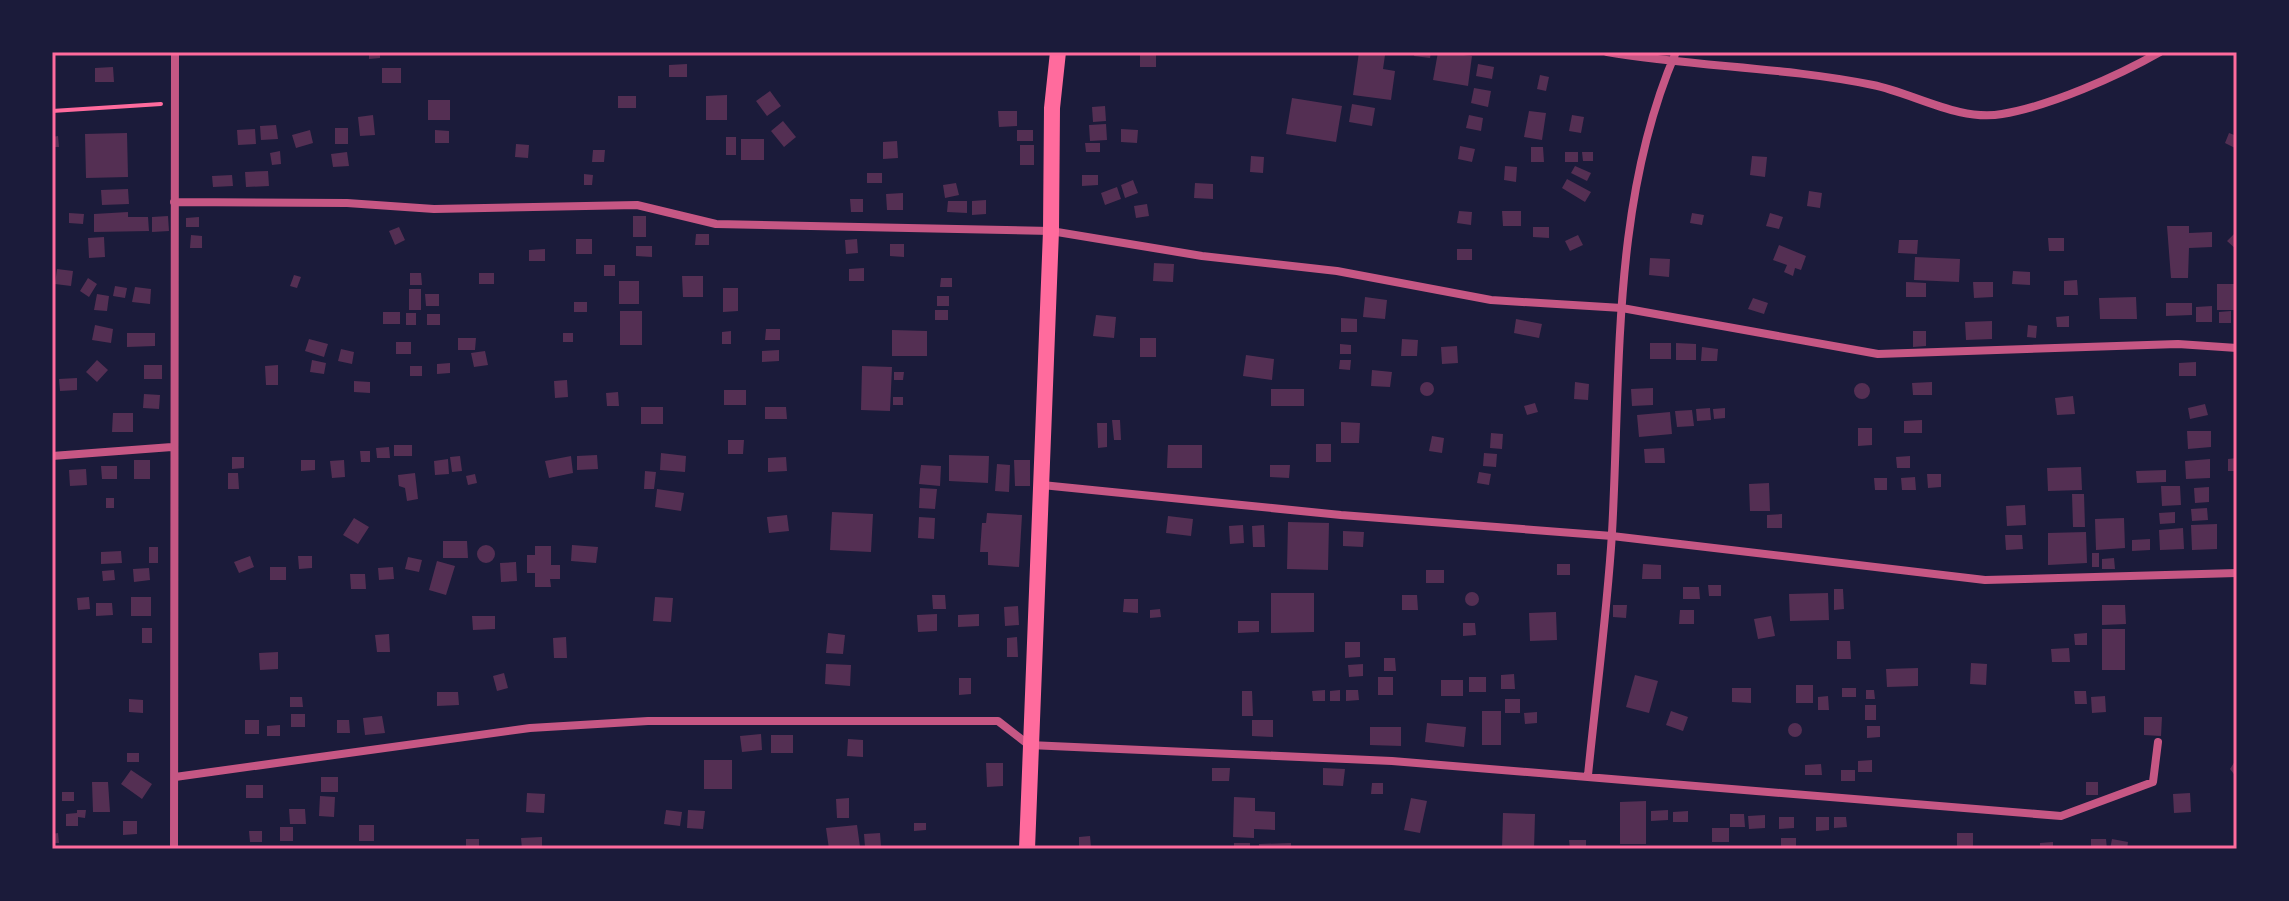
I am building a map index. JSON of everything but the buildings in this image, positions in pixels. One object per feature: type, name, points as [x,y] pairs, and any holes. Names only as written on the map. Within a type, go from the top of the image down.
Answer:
[{"type":"main road","points":[[1027,849],[1051,231],[1052,108],[1058,52]]},
{"type":"street","points":[[174,849],[172,447],[175,52]]},
{"type":"street","points":[[1607,52],[1671,63],[1786,72],[1860,83],[1945,109],[2000,115],[2123,73],[2160,52]]},
{"type":"street","points":[[1588,775],[1612,536],[1622,308],[1637,171],[1676,52]]},
{"type":"street","points":[[174,202],[347,203],[434,209],[637,205],[716,224],[1051,231],[1202,256],[1337,271],[1491,300],[1622,308],[1878,354],[2178,344],[2237,348]]},
{"type":"street","points":[[52,456],[172,447]]},
{"type":"street","points":[[1042,485],[1341,515],[1612,536],[1985,580],[2237,573]]},
{"type":"street","points":[[175,777],[530,728],[648,721],[998,721],[1029,745],[1392,761],[2061,816],[2153,782],[2158,742]]},
{"type":"path","points":[[52,111],[175,103]]}]
